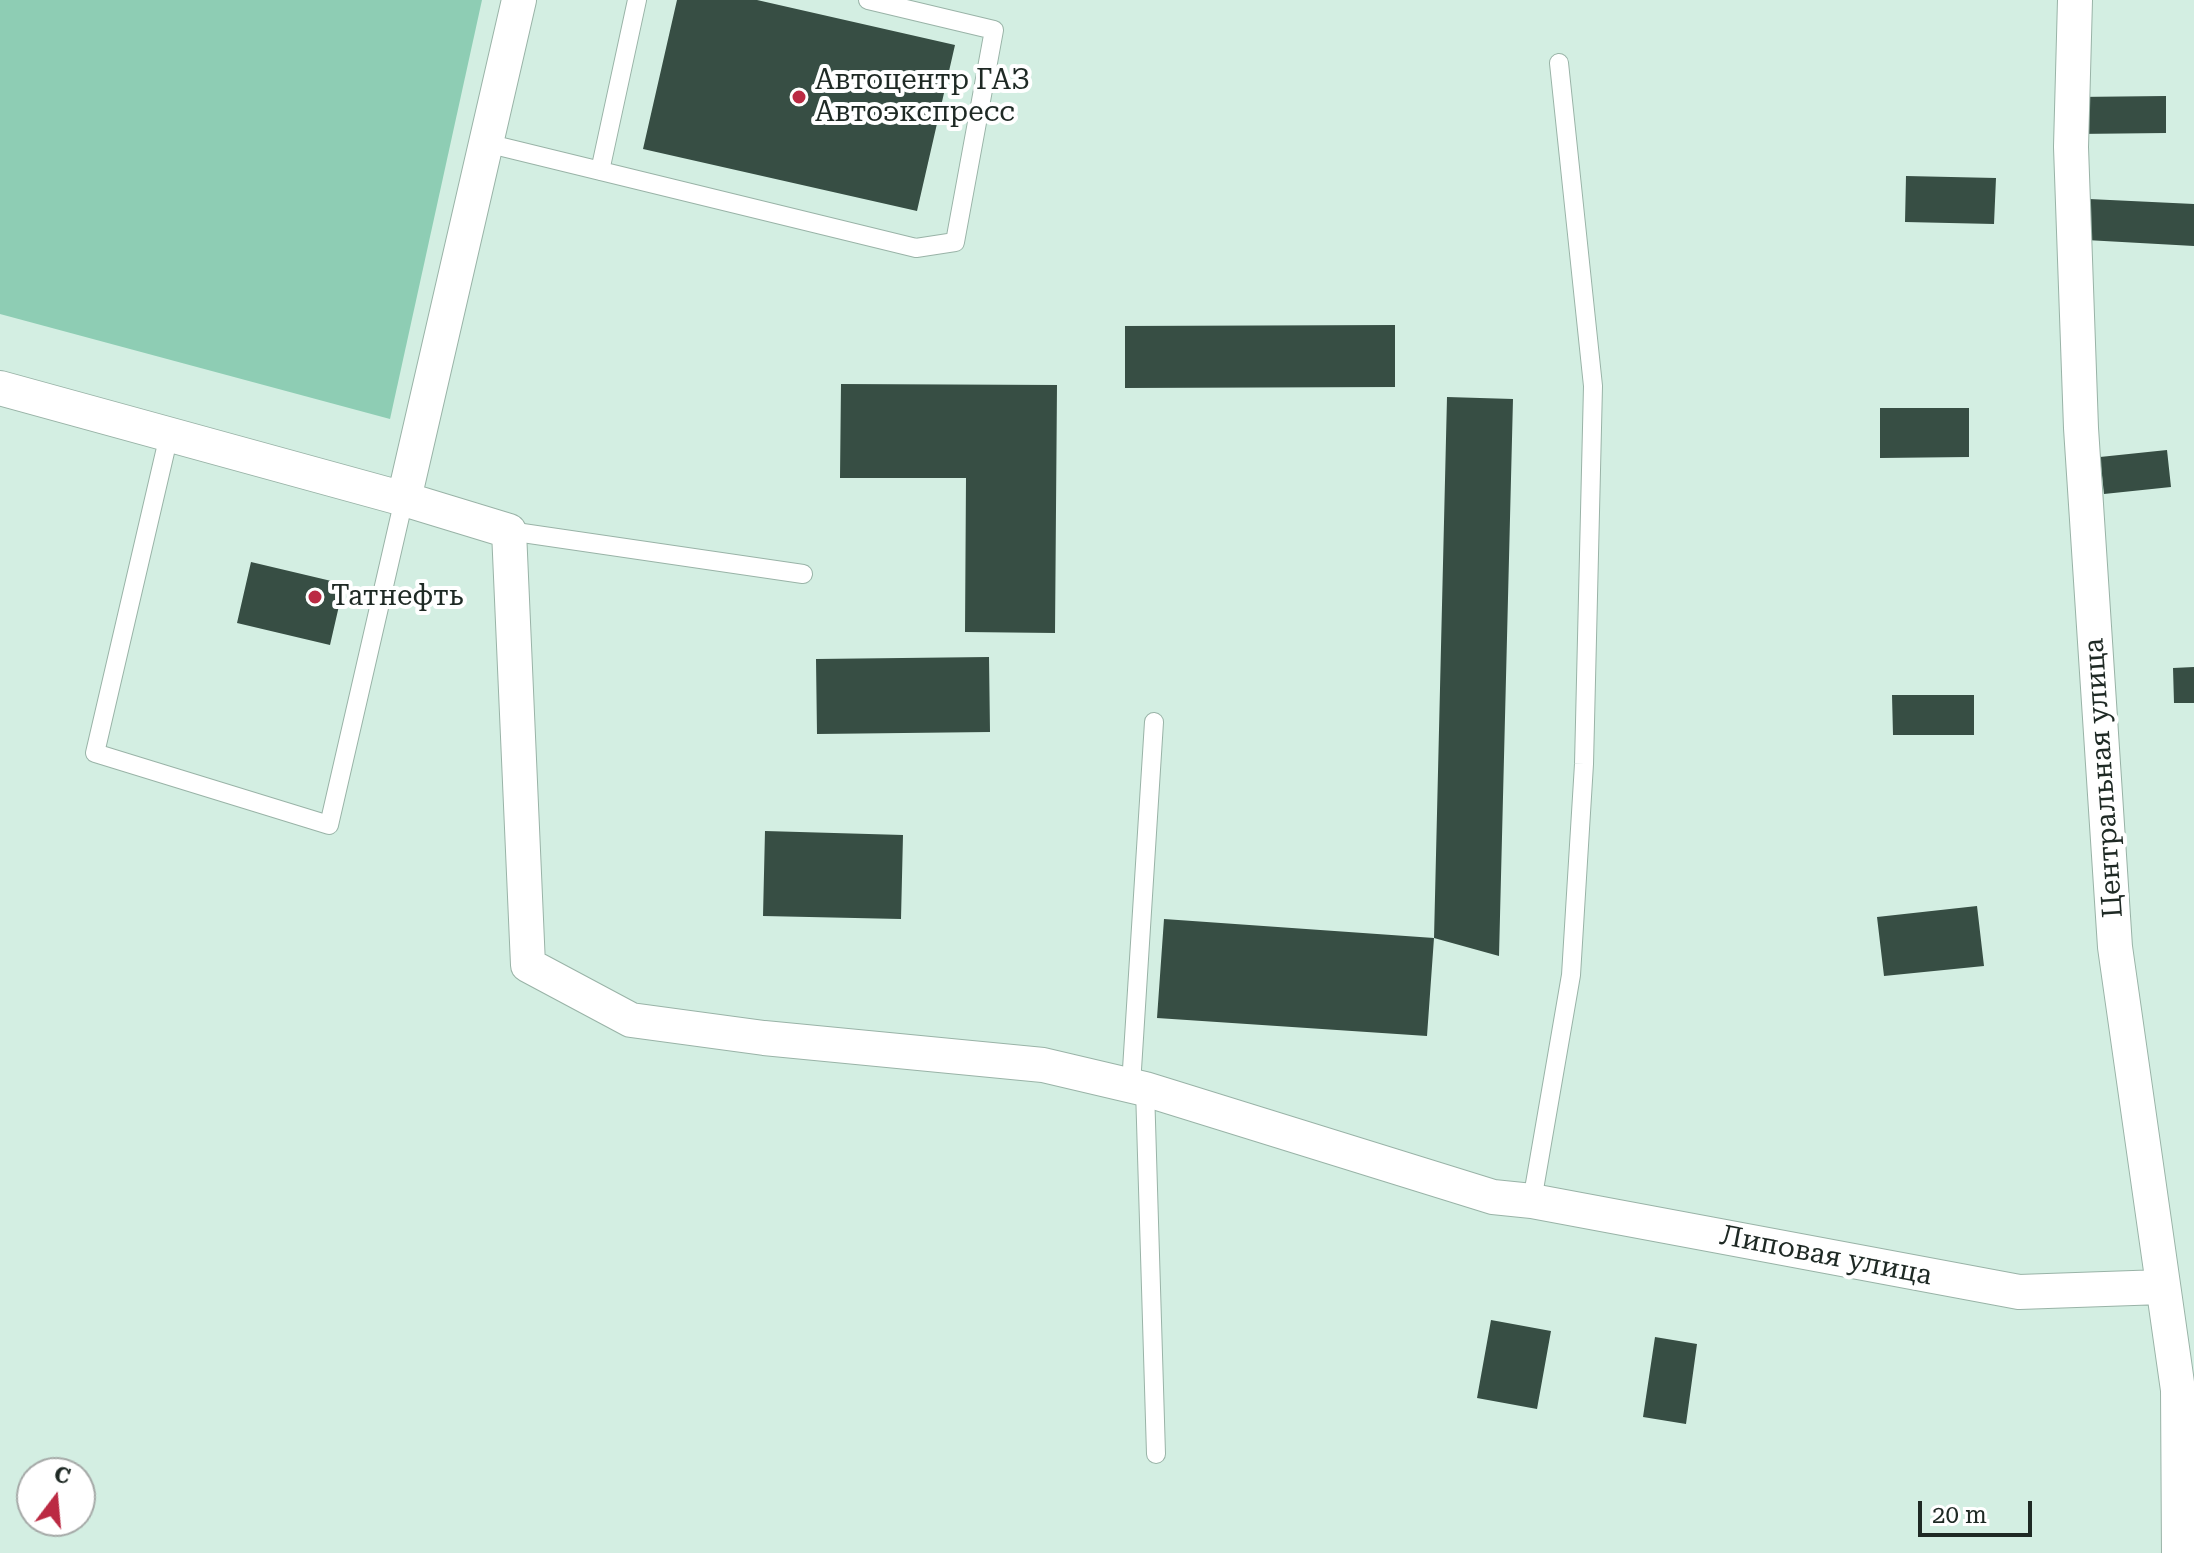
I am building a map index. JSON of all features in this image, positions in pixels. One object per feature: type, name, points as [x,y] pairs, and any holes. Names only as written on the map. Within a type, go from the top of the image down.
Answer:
[{"type":"street","points":[[404,499],[519,0]]},
{"type":"street","name":"Центральная улица","points":[[2075,0],[2071,147],[2081,428],[2113,915],[2178,1390],[2179,1553]]},
{"type":"street","points":[[0,388],[404,499],[509,531]]},
{"type":"street","name":"Липовая улица","points":[[509,531],[528,965],[631,1020],[764,1038],[1043,1065],[1138,1087],[1493,1197],[1532,1201],[2019,1292],[2162,1287]]},
{"type":"lane","points":[[600,171],[637,0]]},
{"type":"lane","points":[[486,143],[916,248],[955,242],[994,30],[868,0]]},
{"type":"lane","points":[[1532,1201],[1571,975],[1584,764],[1593,386],[1559,63]]},
{"type":"lane","points":[[169,435],[95,753],[329,825],[404,499]]},
{"type":"lane","points":[[509,531],[803,574]]},
{"type":"lane","points":[[1154,722],[1138,1087],[1156,1454]]},
{"type":"green space","points":[[0,0],[482,0],[390,419],[0,314]]},
{"type":"building","name":"Автоцентр ГАЗ Автоэкспресс","points":[[677,0],[757,0],[955,45],[917,211],[643,149]]},
{"type":"building","points":[[2166,96],[2166,133],[2076,134],[2076,97]]},
{"type":"building","points":[[1906,176],[1996,178],[1994,224],[1905,222]]},
{"type":"building","points":[[2089,199],[2194,204],[2194,246],[2086,240]]},
{"type":"building","points":[[1395,325],[1395,387],[1125,388],[1125,326]]},
{"type":"building","points":[[841,384],[1057,385],[1055,633],[965,632],[966,478],[840,478]]},
{"type":"building","points":[[1447,397],[1513,399],[1499,956],[1434,938]]},
{"type":"building","points":[[1880,408],[1969,408],[1969,457],[1880,458]]},
{"type":"building","points":[[2167,450],[2171,487],[2104,494],[2100,457]]},
{"type":"building","points":[[251,562],[344,584],[330,645],[237,623]]},
{"type":"building","points":[[989,657],[990,732],[817,734],[816,659]]},
{"type":"building","points":[[2194,667],[2194,703],[2174,703],[2173,668]]},
{"type":"building","points":[[1892,695],[1974,695],[1974,735],[1893,735]]},
{"type":"building","points":[[765,831],[903,835],[901,919],[763,916]]},
{"type":"building","points":[[1977,906],[1984,966],[1884,976],[1877,917]]},
{"type":"building","points":[[1164,919],[1434,938],[1427,1036],[1157,1018]]},
{"type":"building","points":[[1491,1320],[1551,1331],[1537,1409],[1477,1398]]},
{"type":"building","points":[[1655,1337],[1697,1344],[1686,1424],[1643,1417]]},
{"type":"place","name":"Автоцентр ГАЗ Автоэкспресс","points":[[799,97]]},
{"type":"place","name":"Татнефть","points":[[315,597]]}]
